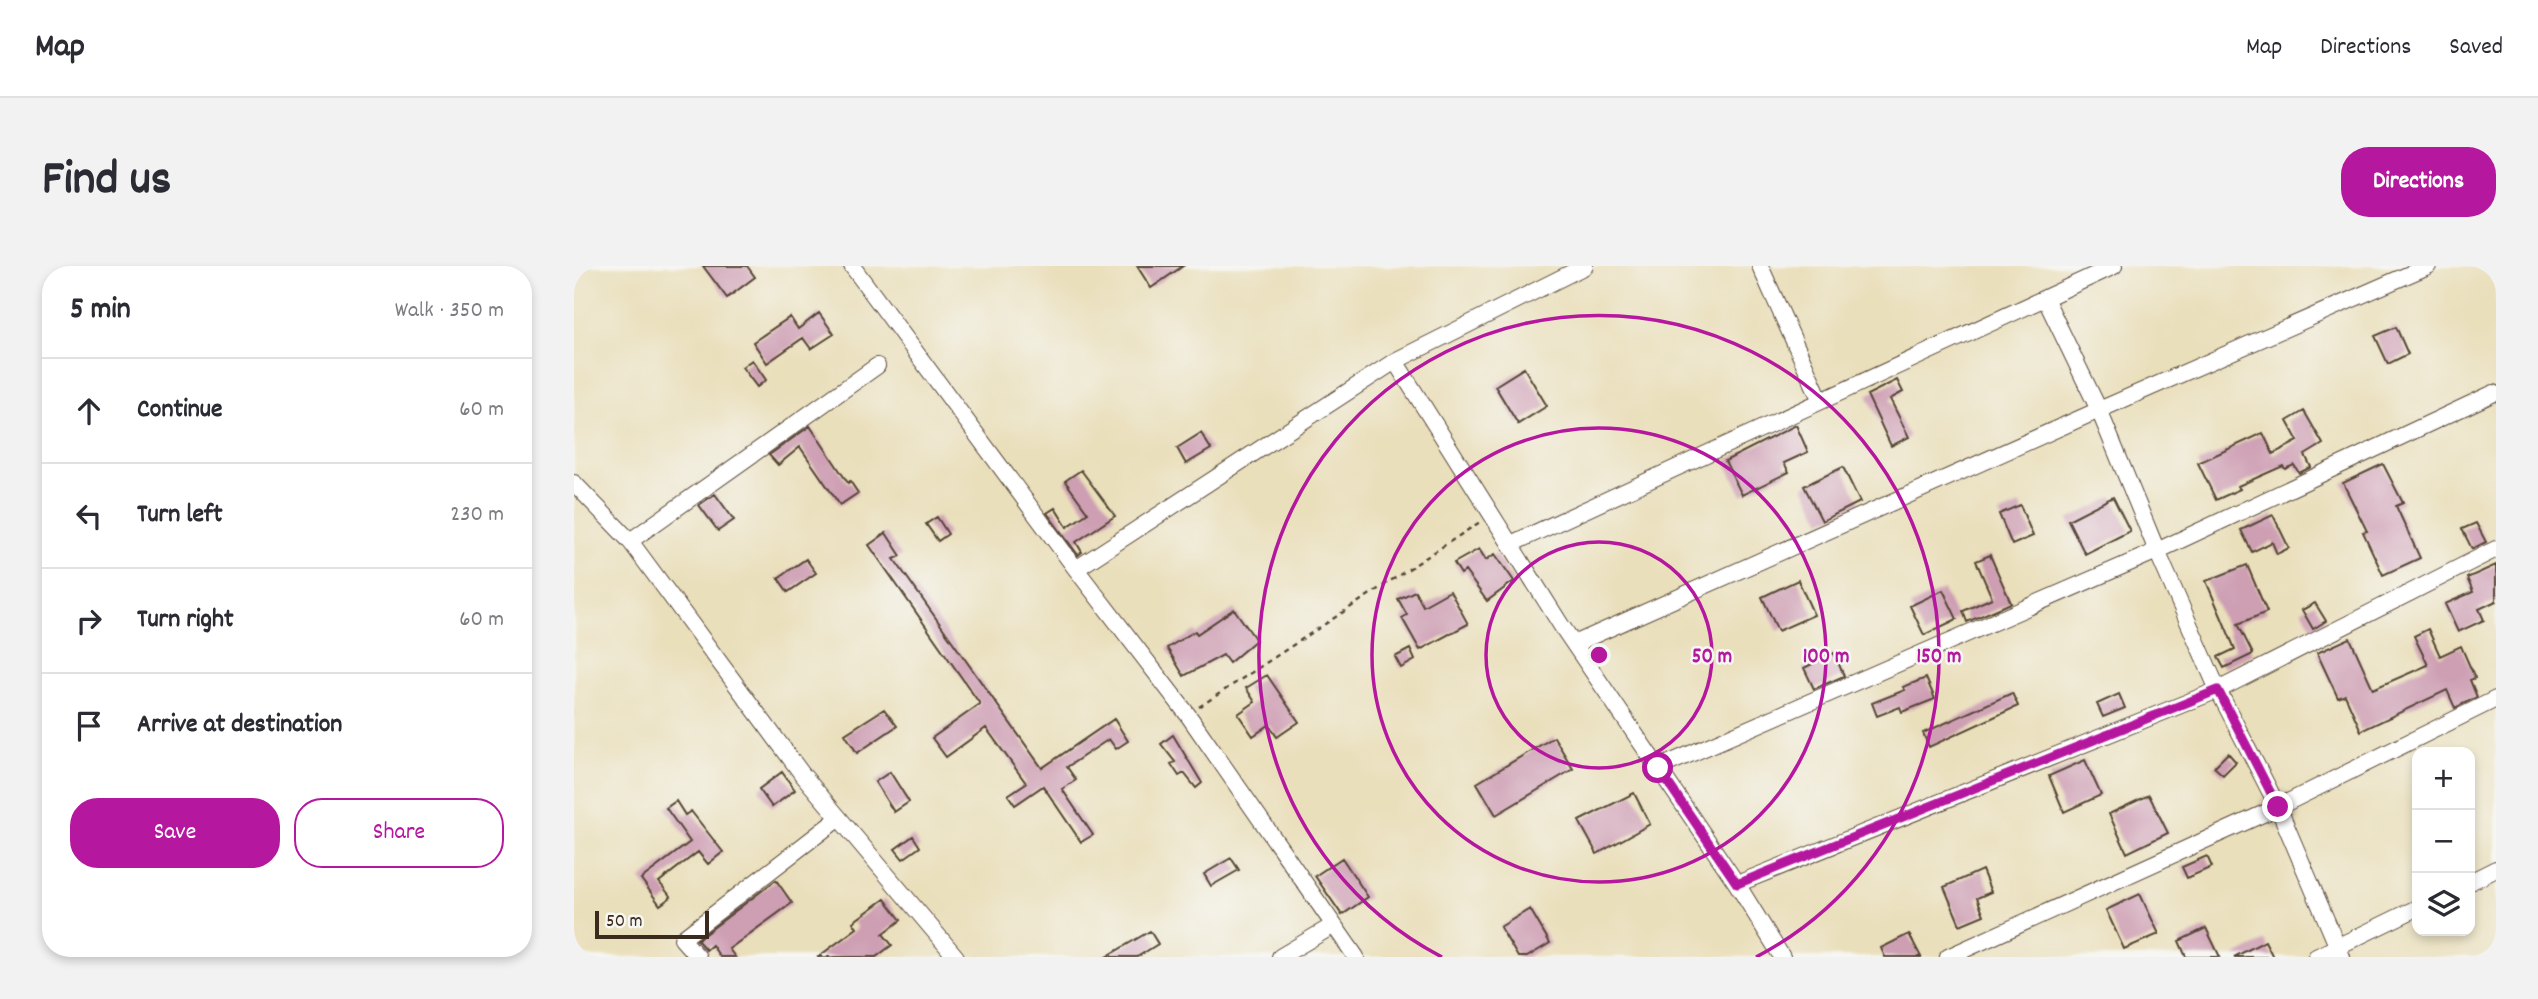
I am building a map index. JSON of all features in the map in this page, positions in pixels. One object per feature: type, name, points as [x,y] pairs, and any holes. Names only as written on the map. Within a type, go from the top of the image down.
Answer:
[{"type":"street","points":[[852,266],[1076,569],[1188,715],[1356,957]]},
{"type":"street","points":[[1076,569],[1395,361],[1585,266]]},
{"type":"street","points":[[1760,266],[1821,401]]},
{"type":"street","points":[[1511,544],[2113,266]]},
{"type":"street","points":[[1574,644],[2428,266]]},
{"type":"street","points":[[2045,298],[2099,410],[2218,690],[2278,807],[2339,952]]},
{"type":"street","points":[[1395,361],[1574,644],[1737,884],[1782,957]]},
{"type":"street","points":[[630,541],[877,366]]},
{"type":"street","points":[[1658,768],[2157,551],[2494,393]]},
{"type":"street","points":[[574,483],[630,541],[802,774],[956,957]]},
{"type":"street","points":[[1737,884],[2218,690],[2496,549]]},
{"type":"street","points":[[1948,957],[2278,807],[2496,699]]},
{"type":"street","points":[[698,957],[682,939],[839,818]]},
{"type":"street","points":[[2475,880],[2496,870]]},
{"type":"street","points":[[2316,957],[2339,952],[2412,911]]},
{"type":"street","points":[[1280,957],[1334,925]]},
{"type":"path","points":[[1188,715],[1493,513]]},
{"type":"building","points":[[703,266],[747,266],[755,277],[727,298]]},
{"type":"building","points":[[1137,266],[1183,266],[1151,288]]},
{"type":"building","points":[[819,313],[834,334],[811,349],[803,338],[767,363],[753,342],[790,317],[798,329]]},
{"type":"building","points":[[2396,327],[2408,354],[2388,364],[2375,336]]},
{"type":"building","points":[[752,360],[766,380],[757,387],[742,367]]},
{"type":"building","points":[[1524,368],[1547,406],[1518,424],[1495,386]]},
{"type":"building","points":[[1897,380],[1903,392],[1890,399],[1909,437],[1891,446],[1867,395]]},
{"type":"building","points":[[2304,411],[2323,444],[2305,455],[2311,467],[2299,473],[2294,465],[2285,469],[2283,466],[2238,486],[2240,489],[2216,500],[2198,463],[2263,433],[2273,454],[2298,441],[2287,421]]},
{"type":"building","points":[[1796,425],[1808,452],[1784,463],[1789,472],[1742,495],[1725,461]]},
{"type":"building","points":[[810,426],[848,483],[850,481],[858,493],[840,505],[800,447],[778,465],[769,455]]},
{"type":"building","points":[[1201,433],[1211,449],[1186,464],[1177,448]]},
{"type":"building","points":[[2383,464],[2403,503],[2396,506],[2420,558],[2383,575],[2363,532],[2367,531],[2343,483]]},
{"type":"building","points":[[1843,467],[1860,502],[1822,521],[1804,486]]},
{"type":"building","points":[[1081,470],[1115,516],[1076,542],[1082,552],[1078,555],[1047,513],[1055,508],[1067,527],[1088,513],[1065,481]]},
{"type":"building","points":[[715,494],[734,520],[718,531],[699,505]]},
{"type":"building","points":[[2113,497],[2130,531],[2085,554],[2068,520]]},
{"type":"building","points":[[2020,505],[2033,536],[2012,545],[1999,514]]},
{"type":"building","points":[[2273,515],[2289,548],[2277,554],[2272,542],[2252,552],[2241,530]]},
{"type":"building","points":[[937,517],[948,534],[938,541],[926,524]]},
{"type":"building","points":[[2476,523],[2486,542],[2472,549],[2462,529]]},
{"type":"building","points":[[886,533],[901,556],[894,559],[1042,768],[1114,719],[1128,741],[1116,749],[1109,739],[1067,767],[1076,780],[1062,789],[1093,835],[1081,842],[1043,786],[1015,805],[1008,795],[1026,783],[986,728],[946,757],[932,738],[980,704],[869,545]]},
{"type":"building","points":[[1479,549],[1486,560],[1495,554],[1514,581],[1487,601],[1465,571],[1461,574],[1454,563]]},
{"type":"building","points":[[1990,555],[2011,603],[1967,622],[1963,611],[1992,598],[1976,561]]},
{"type":"building","points":[[806,559],[816,573],[788,592],[778,578]]},
{"type":"building","points":[[2247,565],[2267,612],[2238,624],[2253,654],[2224,668],[2218,657],[2235,649],[2206,581]]},
{"type":"building","points":[[2496,565],[2496,601],[2479,609],[2484,620],[2458,632],[2445,604],[2473,592],[2467,578]]},
{"type":"building","points":[[1798,580],[1814,615],[1778,631],[1762,597]]},
{"type":"building","points":[[1943,590],[1957,619],[1924,635],[1910,606]]},
{"type":"building","points":[[1415,591],[1423,606],[1450,591],[1468,624],[1420,650],[1402,618],[1407,615],[1398,599]]},
{"type":"building","points":[[2315,603],[2326,621],[2313,629],[2302,610]]},
{"type":"building","points":[[1234,609],[1256,640],[1229,663],[1223,655],[1184,676],[1167,648],[1195,631],[1197,634]]},
{"type":"building","points":[[2428,629],[2440,656],[2461,646],[2475,678],[2470,680],[2477,697],[2455,708],[2447,690],[2361,731],[2345,695],[2338,698],[2317,653],[2350,638],[2373,689],[2428,665],[2414,636]]},
{"type":"building","points":[[1410,649],[1415,660],[1401,668],[1395,657]]},
{"type":"building","points":[[1834,653],[1844,676],[1814,689],[1804,668]]},
{"type":"building","points":[[1267,675],[1299,722],[1277,737],[1269,725],[1253,736],[1238,714],[1255,702],[1246,688]]},
{"type":"building","points":[[1926,678],[1935,699],[1902,712],[1900,707],[1877,716],[1872,703]]},
{"type":"building","points":[[2012,693],[2018,706],[1929,747],[1923,733]]},
{"type":"building","points":[[2119,694],[2125,708],[2103,717],[2097,704]]},
{"type":"building","points":[[884,709],[897,726],[857,753],[845,734]]},
{"type":"building","points":[[1173,735],[1202,783],[1196,788],[1184,773],[1179,776],[1171,764],[1175,762],[1161,744]]},
{"type":"building","points":[[1554,737],[1573,769],[1496,815],[1477,783]]},
{"type":"building","points":[[2228,753],[2236,762],[2223,775],[2214,767]]},
{"type":"building","points":[[2085,760],[2101,795],[2064,812],[2049,776]]},
{"type":"building","points":[[782,772],[795,790],[772,807],[759,789]]},
{"type":"building","points":[[890,772],[909,802],[894,812],[875,782]]},
{"type":"building","points":[[1634,793],[1650,824],[1597,854],[1579,821]]},
{"type":"building","points":[[2149,795],[2168,833],[2127,853],[2109,814]]},
{"type":"building","points":[[676,801],[685,815],[691,811],[723,852],[708,864],[698,852],[659,882],[671,897],[660,905],[641,879],[690,842],[666,808]]},
{"type":"building","points":[[913,836],[920,847],[903,859],[895,849]]},
{"type":"building","points":[[2207,856],[2212,867],[2187,878],[2182,867]]},
{"type":"building","points":[[1231,858],[1239,870],[1211,886],[1204,874]]},
{"type":"building","points":[[1342,858],[1368,897],[1342,915],[1315,876]]},
{"type":"building","points":[[1982,870],[1991,892],[1977,898],[1984,915],[1960,925],[1944,887]]},
{"type":"building","points":[[776,880],[792,903],[729,949],[735,957],[720,957],[712,945],[706,950],[697,940]]},
{"type":"building","points":[[2140,894],[2159,934],[2124,949],[2106,910]]},
{"type":"building","points":[[885,899],[901,920],[883,934],[892,945],[876,957],[818,957],[857,928],[853,922]]},
{"type":"building","points":[[1530,909],[1550,943],[1527,957],[1518,957],[1500,927]]},
{"type":"building","points":[[2206,928],[2220,957],[2186,957],[2179,941]]},
{"type":"building","points":[[1150,931],[1158,944],[1137,957],[1106,957]]},
{"type":"building","points":[[1909,934],[1921,957],[1885,957],[1881,948]]},
{"type":"building","points":[[2265,941],[2273,957],[2234,957]]},
{"type":"route","points":[[1658,768],[1737,884],[2218,690],[2278,807]]}]
